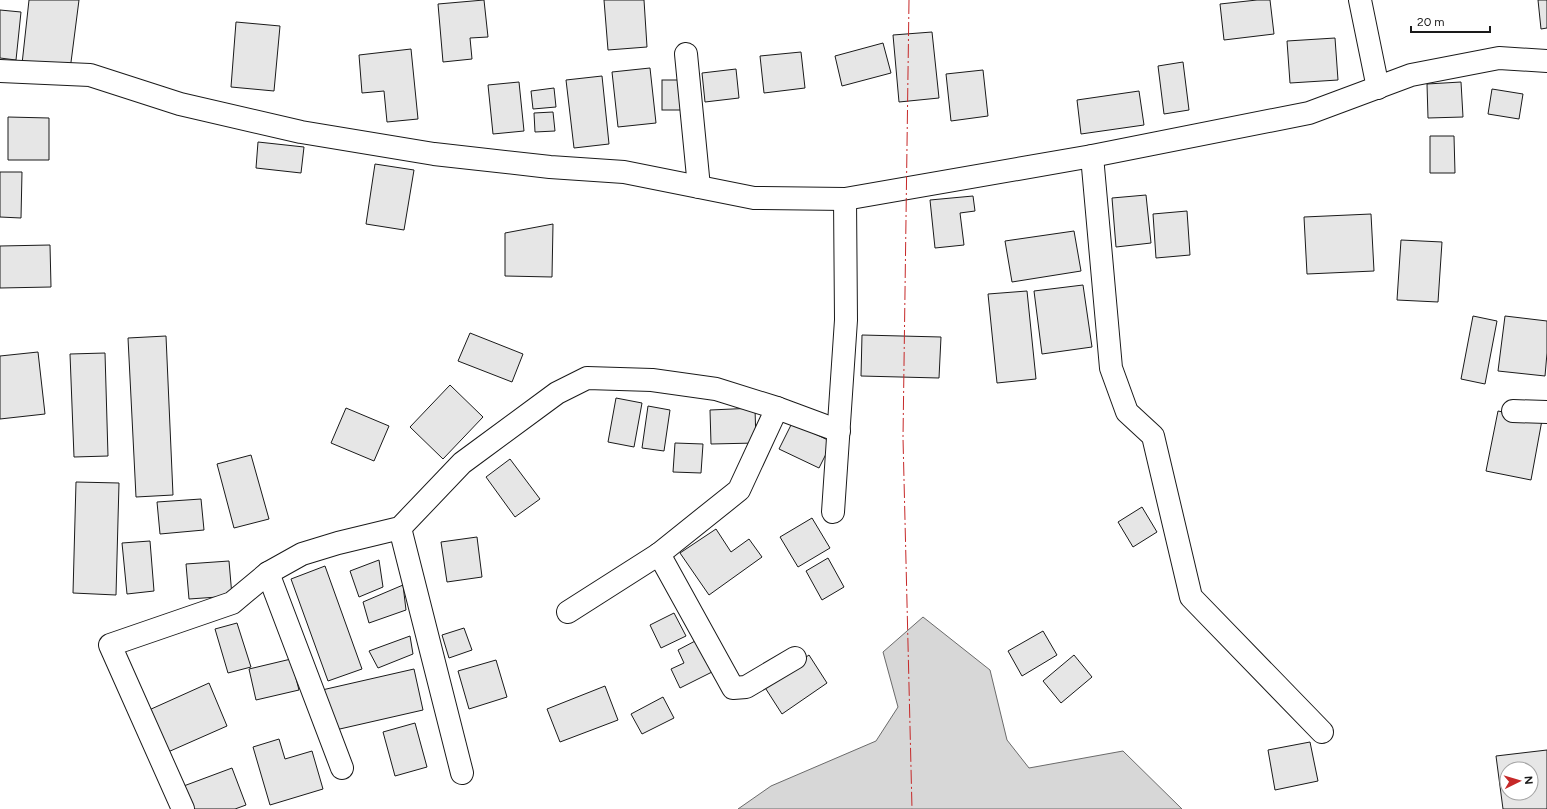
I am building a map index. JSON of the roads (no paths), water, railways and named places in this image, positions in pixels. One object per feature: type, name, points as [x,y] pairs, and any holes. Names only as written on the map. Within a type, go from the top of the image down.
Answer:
[{"type":"street","points":[[1360,0],[1378,88]]},
{"type":"street","points":[[686,54],[699,187]]},
{"type":"street","points":[[0,71],[90,74],[180,104],[301,132],[434,154],[550,167],[624,172],[754,198],[845,199],[1092,156],[1309,112],[1411,75],[1499,58],[1547,61]]},
{"type":"street","points":[[1092,156],[1110,368],[1127,412],[1154,436],[1191,597],[1322,732]]},
{"type":"street","points":[[833,512],[846,320],[845,199]]},
{"type":"street","points":[[182,809],[110,645],[232,603],[268,573],[302,554],[338,542],[400,528],[462,463],[557,393],[587,378],[652,380],[716,390],[777,408],[838,432]]},
{"type":"street","points":[[568,612],[659,554],[739,490],[777,408]]},
{"type":"street","points":[[1513,411],[1547,412]]},
{"type":"street","points":[[400,528],[462,772]]},
{"type":"street","points":[[659,554],[733,688],[746,687],[795,658]]},
{"type":"street","points":[[268,573],[342,768]]}]
